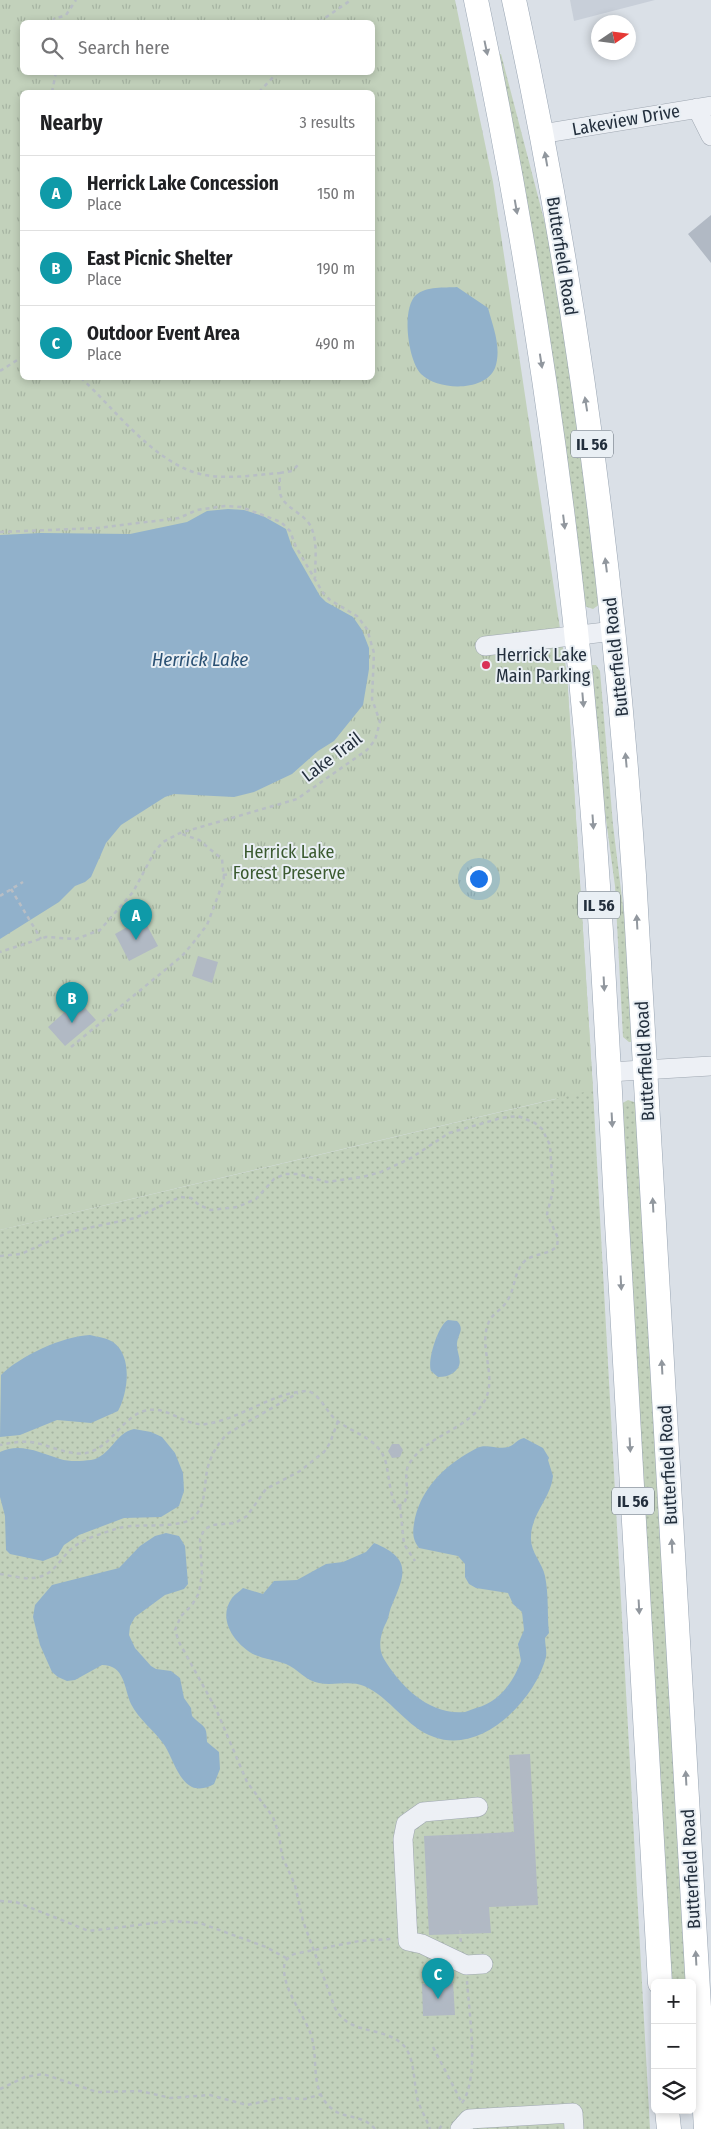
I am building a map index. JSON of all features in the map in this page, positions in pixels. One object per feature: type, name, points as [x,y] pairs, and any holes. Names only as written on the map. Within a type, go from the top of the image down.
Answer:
[{"type":"main road","name":"Butterfield Road","points":[[476,0],[493,80],[530,288],[562,508],[576,634],[593,820],[609,1072],[660,1979]]},
{"type":"main road","name":"Butterfield Road","points":[[514,0],[541,134],[590,433],[614,630],[629,803],[646,1070],[706,2129]]},
{"type":"main road","points":[[668,2114],[668,2129]]},
{"type":"street","points":[[704,107],[711,136]]},
{"type":"street","name":"Lakeview Drive","points":[[541,134],[704,107]]},
{"type":"street","points":[[485,646],[614,630]]},
{"type":"street","points":[[609,1072],[711,1066]]},
{"type":"street","points":[[475,1964],[422,1944],[408,1941],[403,1839],[406,1824],[423,1812],[478,1807]]},
{"type":"street","points":[[452,2126],[469,2119],[573,2113],[574,2129]]},
{"type":"path","points":[[54,20],[66,15],[76,0]]},
{"type":"path","points":[[322,20],[351,0]]},
{"type":"path","points":[[52,90],[55,75]]},
{"type":"path","points":[[260,90],[275,75]]},
{"type":"path","points":[[0,371],[20,358]]},
{"type":"path","points":[[83,380],[141,436],[184,468],[217,476],[292,472],[299,464]]},
{"type":"path","points":[[280,473],[280,493],[283,499],[307,520],[311,526],[315,544],[314,579]]},
{"type":"path","name":"Lake Trail","points":[[0,532],[98,528],[179,518],[197,510],[225,506],[241,507],[281,522],[290,531],[314,579],[330,600],[357,616],[371,639],[374,670],[372,699],[380,722],[375,740],[358,758],[337,769],[297,799],[180,833],[163,842],[155,850],[133,892],[100,930],[76,939],[41,938],[0,952]]},
{"type":"path","points":[[71,1047],[182,956],[207,925],[224,880],[222,859],[199,840],[180,833]]},
{"type":"path","points":[[224,875],[232,874]]},
{"type":"path","points":[[0,896],[22,882]]},
{"type":"path","points":[[11,889],[41,938]]},
{"type":"path","points":[[0,1256],[21,1254],[69,1232],[135,1218],[180,1197],[191,1198],[199,1205],[211,1210],[237,1207],[256,1199],[274,1179],[285,1174],[298,1174],[326,1182],[362,1177],[411,1158],[449,1133],[511,1116],[525,1118],[535,1123],[547,1137],[552,1153],[553,1192],[547,1214],[558,1238],[557,1246],[548,1252],[531,1257],[519,1268],[507,1301],[490,1318],[487,1324],[490,1379],[486,1397],[482,1405],[464,1424],[433,1440],[414,1456],[406,1472],[406,1502],[400,1506]]},
{"type":"path","points":[[0,1445],[31,1442],[66,1452],[86,1453],[104,1444],[134,1416],[143,1412],[161,1410],[198,1424],[209,1423],[301,1391],[312,1392],[338,1421],[378,1447],[385,1460],[394,1502],[400,1506]]},
{"type":"path","points":[[0,1574],[26,1578],[42,1576],[49,1573],[71,1549],[106,1532],[124,1527],[173,1524],[190,1520],[200,1509],[207,1471],[219,1442],[227,1434],[301,1391]]},
{"type":"path","points":[[338,1421],[330,1443],[324,1452],[300,1471],[266,1489],[247,1516],[235,1523],[212,1525],[204,1530],[200,1539],[202,1574],[199,1593],[192,1605],[181,1616],[175,1630],[179,1642],[216,1709],[247,1782],[273,1817],[279,1834],[282,1856],[295,1885],[303,1921],[332,1998],[342,2019],[352,2026],[394,2039],[404,2047],[411,2062],[418,2100],[430,2129]]},
{"type":"path","points":[[400,1506],[404,1544],[415,1561]]},
{"type":"path","points":[[0,1901],[16,1902],[89,1931],[180,1920],[200,1922],[266,1946],[287,1959]]},
{"type":"path","points":[[375,2129],[365,2120],[339,2113],[331,2108],[322,2094],[314,2072],[311,2034],[296,2006],[284,1973],[287,1959],[294,1954],[382,1938],[408,1941]]},
{"type":"path","points":[[456,2109],[468,2094],[472,2072],[475,1964]]},
{"type":"path","points":[[434,2047],[462,2103]]},
{"type":"path","points":[[0,2089],[24,2077],[43,2074],[97,2092],[140,2091],[171,2098],[210,2095],[247,2105],[280,2098],[305,2099],[322,2094]]},
{"type":"path","points":[[439,2129],[452,2126]]},
{"type":"shaded area","points":[[570,0],[655,0],[591,15],[591,17],[574,21]]},
{"type":"green space","name":"Herrick Lake Forest Preserve","points":[[0,0],[455,0],[493,182],[567,675],[593,1090],[0,1230]]},
{"type":"green space","points":[[501,54],[554,258],[583,456],[600,604],[593,609],[584,606],[496,55]]},
{"type":"green space","points":[[591,665],[596,665],[600,671],[613,825],[631,972],[632,1042],[623,1037],[615,886],[595,738]]},
{"type":"green space","points":[[567,675],[593,1090],[650,2129],[0,2129],[0,1230],[556,1099]]},
{"type":"green space","points":[[628,1100],[637,1103],[688,1979],[672,1979],[667,1936],[621,1104]]},
{"type":"water","points":[[457,287],[488,308],[498,353],[495,368],[490,376],[472,385],[449,386],[429,380],[416,367],[410,347],[408,322],[411,302],[420,292],[430,289]]},
{"type":"water","name":"Herrick Lake","points":[[244,510],[263,516],[286,529],[292,547],[320,596],[326,602],[353,617],[362,630],[369,648],[369,669],[363,705],[334,741],[318,751],[292,774],[254,792],[234,797],[174,794],[165,797],[121,825],[106,843],[91,877],[75,886],[59,902],[0,939],[0,535],[41,533],[130,534],[187,522],[207,511]]},
{"type":"water","points":[[448,1320],[457,1321],[461,1327],[457,1343],[460,1362],[453,1373],[438,1377],[431,1371],[432,1352],[437,1336],[444,1323]]},
{"type":"water","points":[[90,1335],[113,1342],[124,1356],[127,1375],[126,1385],[118,1411],[91,1423],[57,1420],[20,1435],[0,1437],[1,1375],[19,1361],[42,1348],[67,1339]]},
{"type":"water","points":[[134,1429],[151,1432],[162,1437],[175,1453],[183,1473],[184,1491],[179,1506],[161,1517],[124,1518],[79,1535],[64,1545],[58,1555],[43,1561],[10,1554],[6,1550],[5,1516],[0,1497],[0,1452],[8,1449],[23,1448],[64,1460],[91,1460],[103,1454],[127,1431]]},
{"type":"water","points":[[524,1438],[543,1448],[549,1458],[553,1476],[549,1492],[534,1521],[531,1537],[532,1547],[545,1576],[549,1633],[545,1638],[546,1657],[540,1674],[531,1690],[504,1720],[488,1731],[470,1738],[452,1740],[434,1737],[415,1727],[382,1697],[364,1686],[353,1683],[324,1684],[314,1682],[286,1664],[253,1654],[234,1637],[227,1622],[226,1614],[232,1598],[243,1588],[263,1594],[274,1581],[297,1580],[326,1564],[343,1562],[366,1552],[374,1543],[394,1555],[400,1561],[402,1568],[400,1584],[380,1640],[384,1659],[398,1679],[407,1689],[428,1704],[452,1712],[465,1712],[491,1702],[504,1691],[514,1677],[521,1661],[518,1644],[524,1630],[522,1612],[513,1604],[508,1593],[476,1588],[469,1584],[465,1577],[465,1564],[458,1556],[419,1548],[413,1533],[415,1518],[424,1495],[430,1485],[447,1468],[477,1448],[484,1446],[508,1447]]},
{"type":"water","points":[[166,1533],[179,1536],[185,1546],[188,1584],[184,1589],[165,1595],[135,1617],[130,1626],[129,1635],[135,1648],[151,1666],[156,1669],[171,1671],[180,1678],[184,1698],[191,1708],[192,1716],[204,1726],[207,1742],[219,1752],[220,1769],[214,1784],[203,1788],[192,1787],[183,1779],[165,1746],[134,1710],[123,1679],[115,1669],[102,1665],[75,1680],[67,1681],[52,1672],[40,1645],[33,1617],[35,1605],[52,1585],[119,1568],[140,1546],[155,1536]]},
{"type":"building","points":[[711,215],[711,263],[688,234]]},
{"type":"building","points":[[143,918],[158,946],[129,961],[115,934]]},
{"type":"building","points":[[198,956],[218,962],[212,983],[192,976]]},
{"type":"building","points":[[78,1000],[96,1020],[65,1046],[48,1027]]},
{"type":"building","points":[[392,1444],[399,1444],[403,1450],[400,1457],[392,1458],[388,1451]]},
{"type":"building","points":[[530,1754],[538,1905],[489,1907],[491,1933],[429,1935],[424,1836],[514,1832],[509,1755]]},
{"type":"building","points":[[453,1982],[455,2015],[423,2016],[422,1984]]},
{"type":"place","name":"Herrick Lake Main Parking","points":[[486,665]]},
{"type":"place","name":"Herrick Lake Concession","points":[[136,940]]},
{"type":"place","name":"East Picnic Shelter","points":[[72,1023]]},
{"type":"place","name":"Outdoor Event Area","points":[[438,1999]]}]
